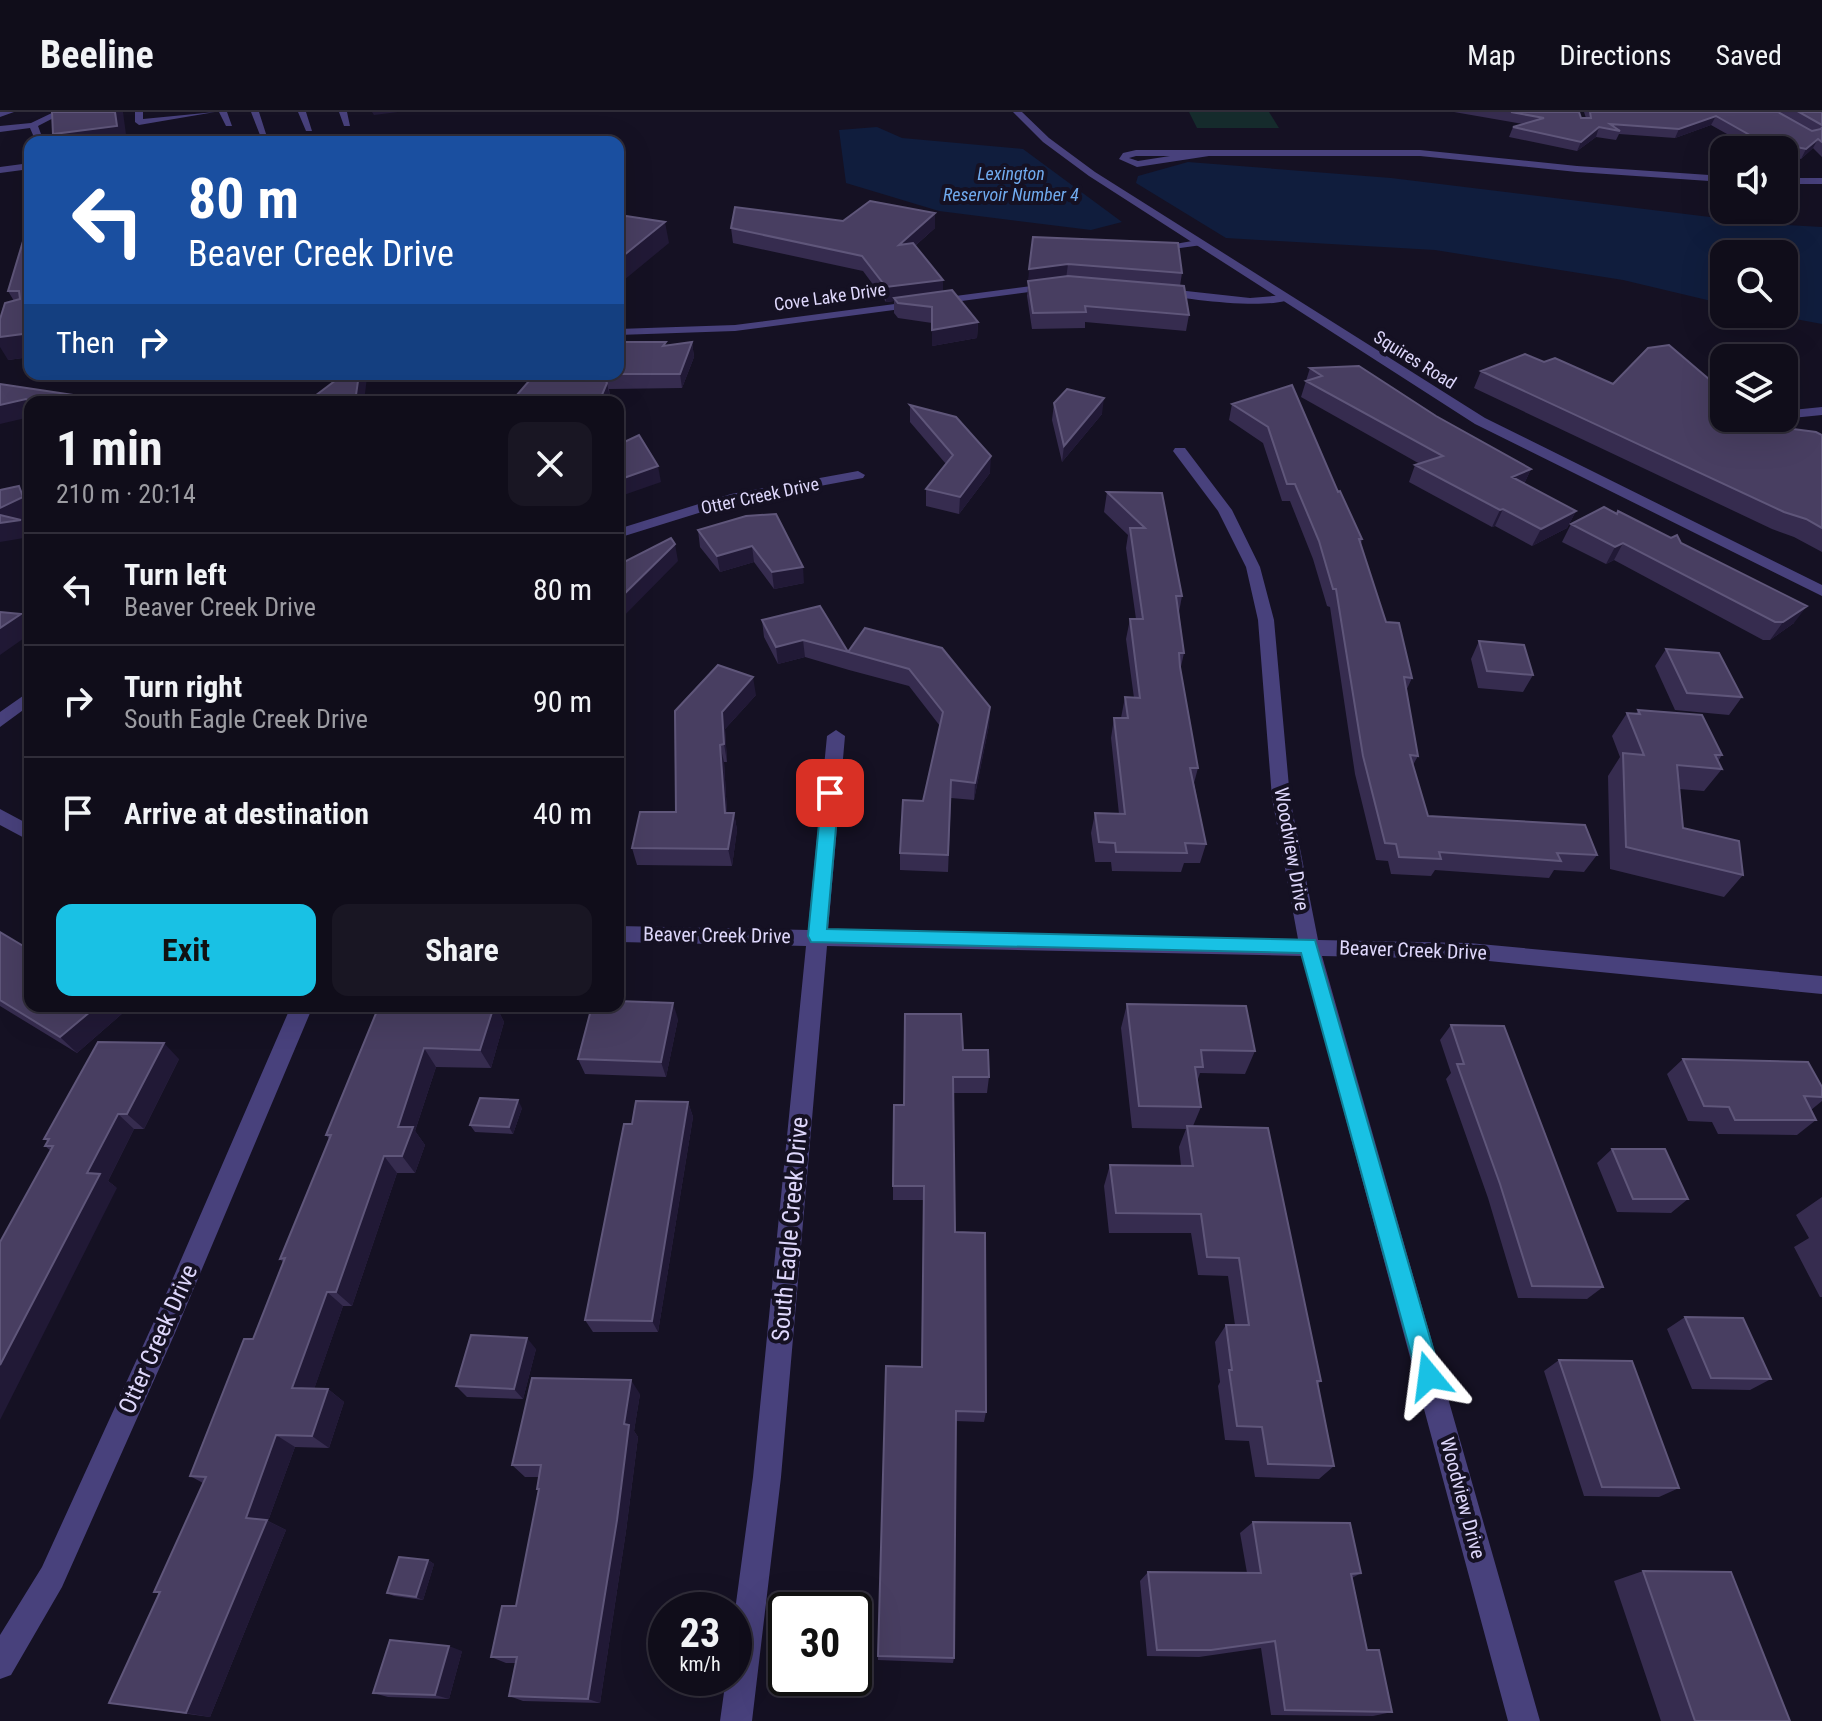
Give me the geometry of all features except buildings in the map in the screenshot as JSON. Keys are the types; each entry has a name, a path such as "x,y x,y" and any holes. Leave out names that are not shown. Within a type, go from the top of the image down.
{"street":[{"path":"0,114 10,112"},
{"path":"0,129 33,125 61,112"},
{"path":"139,112 139,122 211,112"},
{"path":"223,112 229,124"},
{"path":"255,112 264,135"},
{"path":"302,112 309,129"},
{"path":"343,112 347,124"},
{"name":"Squires Road","path":"1017,112 1071,159 1480,421 1822,591"},
{"path":"33,125 38,136"},
{"path":"1202,154 1137,164 1124,159 1126,155 1136,153 1459,155 1577,169 1710,178"},
{"path":"0,170 24,167"},
{"path":"1798,181 1822,181"},
{"path":"1142,249 1198,243"},
{"name":"Cove Lake Drive","path":"624,332 747,326 1066,285"},
{"path":"1142,289 1235,300 1286,298"},
{"path":"1798,413 1822,411"},
{"name":"Woodview Drive","path":"1180,451 1225,510 1253,567 1266,620 1281,798 1309,945 1524,1721"},
{"name":"Otter Creek Drive","path":"624,532 731,498 858,475"},
{"path":"0,721 24,701"},
{"name":"South Eagle Creek Drive","path":"736,1721 767,1477 836,736"},
{"path":"0,816 24,830"},
{"name":"Beaver Creek Drive","path":"624,934 1309,945 1469,951 1822,985"},
{"name":"Otter Creek Drive","path":"0,1664 52,1577 166,1324 299,1012"}],"green space":[{"path":"1189,112 1269,112 1279,128 1197,128"}],"water":[{"name":"Lexington Reservoir Number 4","path":"877,127 902,138 1023,149 1122,222 1091,230 939,211 846,183 839,130"},
{"name":"Lexington Reservoir Number 4","path":"1188,162 1391,178 1710,217 1710,224 1822,227 1822,324 1798,319 1798,240 1710,240 1710,301 1623,280 1435,250 1226,238 1136,183 1138,176"}],"route":[{"path":"830,793 818,936 1309,945 1429,1376"}]}
